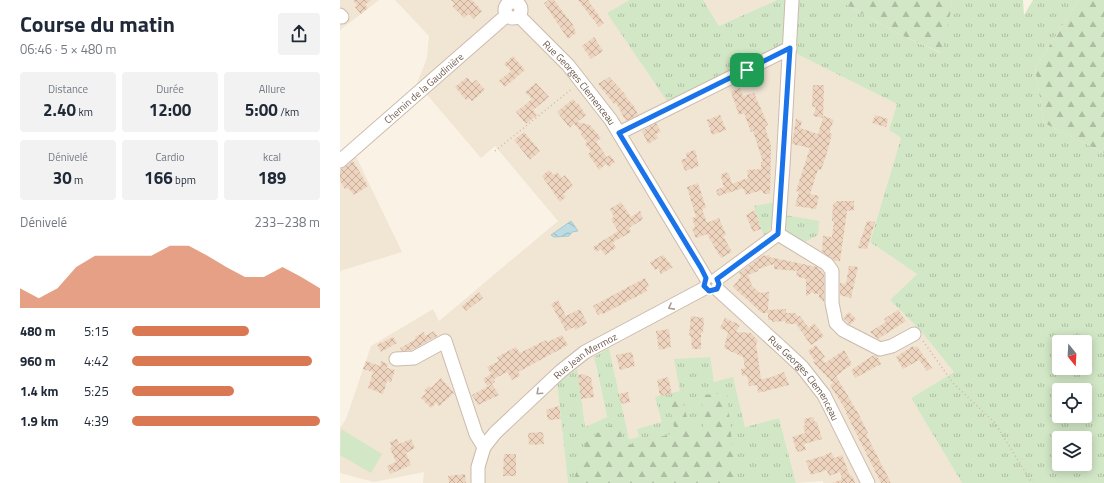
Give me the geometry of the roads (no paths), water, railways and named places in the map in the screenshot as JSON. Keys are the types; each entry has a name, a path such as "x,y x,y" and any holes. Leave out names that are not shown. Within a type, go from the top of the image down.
{"street":[{"path":"792,0 778,234 828,264 832,271 832,302 836,324 843,330 880,349 892,346 914,334"},
{"name":"Rue Georges Clemenceau","path":"513,7 568,65 611,120 711,284 802,367 824,395 868,483"},
{"name":"Chemin de la Gaudinière","path":"340,161 513,7"},
{"path":"619,133 790,48"},
{"name":"Rue Jean Mermoz","path":"478,483 478,467 484,447 495,433 555,376 585,352 711,284 778,234"},
{"path":"396,359 414,358 445,341 476,434 484,447"}],"water":[{"path":"571,221 578,231 572,232 569,236 554,237 551,235"}]}
